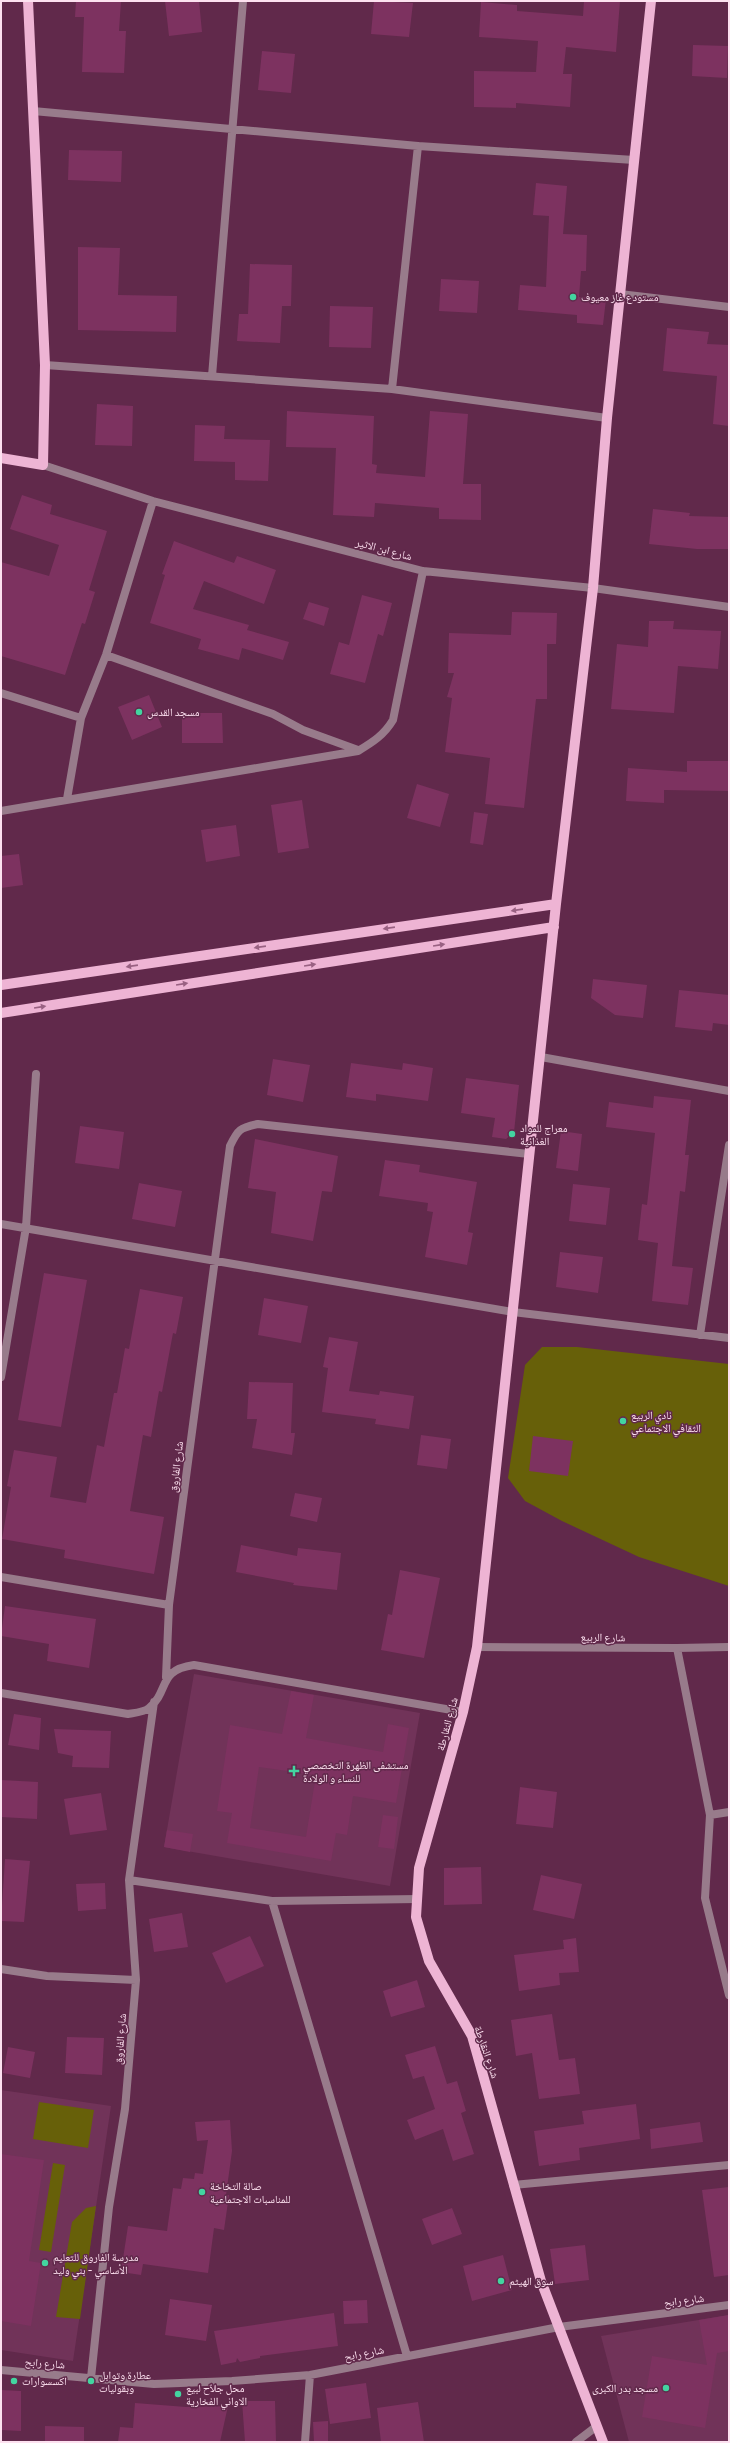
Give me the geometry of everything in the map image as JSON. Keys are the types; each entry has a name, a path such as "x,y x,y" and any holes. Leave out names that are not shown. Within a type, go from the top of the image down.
{"main road":[{"path":"1,458 43,465 45,365 28,1"},
{"name":"شارع النقارطة","path":"602,2442 541,2281 513,2186 493,2106 472,2036 429,1961 416,1917 419,1868 463,1712 477,1646 529,1154 541,1057 556,904 593,588 607,418 651,1"},
{"path":"1,985 556,904"},
{"path":"1,1013 554,927"}],"street":[{"path":"212,376 234,130 243,1"},
{"path":"34,111 418,146 634,160"},
{"path":"392,389 418,146"},
{"path":"620,294 729,307"},
{"path":"45,365 392,389 607,418"},
{"name":"شارع ابن الاثير","path":"43,465 153,501 423,571 593,588 729,607"},
{"path":"67,799 81,718 106,655 153,501"},
{"path":"1,811 358,750 385,733 393,720 423,571"},
{"path":"106,655 273,714 303,730 358,750"},
{"path":"1,693 81,718"},
{"path":"541,1057 729,1091"},
{"path":"1,1377 26,1227 36,1074"},
{"name":"شارع الفاروق","path":"92,2378 109,2207 125,2109 136,1980 129,1880 154,1702 166,1677 169,1605 230,1146 236,1132 242,1127 258,1124 529,1154"},
{"path":"700,1335 729,1145"},
{"path":"1,1224 26,1227 513,1312 729,1338"},
{"path":"1,1577 169,1605"},
{"name":"شارع الربيع","path":"477,1646 677,1648 729,1647"},
{"path":"677,1648 710,1815 705,1898 729,1995"},
{"path":"166,1677 182,1666 194,1665 463,1712"},
{"path":"1,1693 128,1714 149,1709 154,1702"},
{"path":"710,1815 729,1812"},
{"path":"129,1880 272,1901 418,1899"},
{"path":"272,1901 407,2356"},
{"path":"1,1969 47,1976 136,1980"},
{"path":"513,2186 729,2165"},
{"name":"شارع رابح","path":"1,2370 154,2384 184,2384 310,2375 559,2327 729,2305"},
{"path":"305,2442 310,2375"},
{"path":"576,2442 597,2426"}],"shaded area":[{"name":"نادي الربيع الثقافي الاجتماعي","path":"542,1347 577,1347 729,1364 729,1586 639,1557 562,1521 525,1501 508,1478 525,1365"},
{"name":"مستشفى الظهرة التخصصي للنساء و الولادة","path":"194,1674 420,1713 390,1886 164,1847"},
{"name":"مدرسة الفاروق للتعليم الأساسي - بني وليد","path":"1,2090 111,2106 73,2361 1,2350"},
{"path":"39,2102 94,2110 88,2148 33,2139"},
{"path":"53,2163 65,2165 51,2252 39,2250"},
{"path":"96,2206 80,2319 56,2317 72,2222 86,2208"},
{"path":"729,2315 729,2442 629,2442 601,2336"}],"building":[{"path":"76,1 121,1 119,31 126,31 124,73 82,72 84,17 75,17"},
{"path":"165,1 199,1 202,32 169,36"},
{"path":"374,1 413,3 409,37 371,34"},
{"path":"584,1 620,1 616,52 566,47 563,74 572,74 570,107 516,103 516,108 474,107 474,71 536,72 538,41 479,37 481,2 517,5 517,11 583,16"},
{"path":"693,45 728,46 727,78 692,76"},
{"path":"262,51 295,54 291,93 258,90"},
{"path":"69,150 122,151 121,182 68,180"},
{"path":"536,183 567,186 563,234 587,235 586,271 581,271 579,297 606,299 603,325 577,323 577,315 518,310 520,285 546,287 549,216 533,215"},
{"path":"78,247 120,248 118,295 177,296 176,332 78,330"},
{"path":"250,264 292,265 291,306 282,306 280,343 237,341 239,314 248,314"},
{"path":"441,279 479,281 477,313 439,311"},
{"path":"330,306 373,307 371,348 329,347"},
{"path":"667,328 709,332 707,344 729,345 729,426 713,424 717,376 663,371"},
{"path":"97,404 133,406 132,446 95,445"},
{"path":"287,411 374,416 372,464 377,465 376,473 425,477 430,411 468,414 463,484 481,484 481,520 439,519 439,508 375,503 374,517 333,515 336,448 286,447"},
{"path":"195,425 225,426 224,439 270,440 268,481 235,480 235,462 194,461"},
{"path":"22,495 52,505 50,514 107,531 89,590 95,592 85,624 82,623 65,675 1,656 1,562 49,576 59,545 10,529"},
{"path":"653,509 690,513 689,516 729,517 729,549 697,549 649,544"},
{"path":"174,541 234,563 237,556 276,570 264,604 204,581 193,609 249,625 247,630 289,642 283,660 242,648 239,660 198,649 201,639 150,623 165,575 162,574"},
{"path":"362,595 392,603 383,636 378,634 365,683 330,674 339,642 349,645"},
{"path":"309,602 329,608 324,626 303,619"},
{"path":"512,612 557,613 556,644 547,644 547,699 536,699 524,808 485,804 490,758 445,752 452,698 447,697 454,673 448,673 449,633 511,635"},
{"path":"649,621 674,621 673,629 721,631 718,669 678,666 674,713 611,709 617,644 648,647"},
{"path":"149,695 162,727 132,740 118,707"},
{"path":"182,713 222,713 223,743 182,743"},
{"path":"687,761 729,761 729,791 664,790 664,803 626,801 628,768 687,772"},
{"path":"417,784 449,794 440,827 407,818"},
{"path":"302,800 309,848 278,853 271,805"},
{"path":"474,812 488,814 483,845 470,843"},
{"path":"236,825 240,856 206,862 201,830"},
{"path":"19,854 23,885 1,888 1,856"},
{"path":"593,979 647,985 643,1018 615,1015 591,998"},
{"path":"679,990 729,995 729,1025 713,1023 712,1031 675,1027"},
{"path":"273,1059 310,1065 303,1102 267,1095"},
{"path":"351,1063 402,1070 403,1063 433,1068 428,1101 376,1094 376,1101 346,1097"},
{"path":"466,1078 519,1085 514,1132 506,1139 492,1137 495,1118 461,1113"},
{"path":"654,1096 691,1100 685,1155 689,1155 685,1192 680,1191 672,1266 693,1268 688,1305 652,1301 658,1243 638,1240 642,1204 647,1205 655,1133 606,1127 609,1102 653,1108"},
{"path":"80,1126 124,1132 119,1169 75,1163"},
{"path":"561,1131 582,1134 578,1171 556,1168"},
{"path":"255,1139 338,1156 332,1192 322,1191 313,1241 271,1233 276,1192 248,1188"},
{"path":"385,1160 420,1165 419,1172 477,1182 468,1232 473,1233 467,1265 425,1257 433,1212 427,1211 428,1203 379,1196"},
{"path":"139,1183 182,1191 175,1227 132,1219"},
{"path":"573,1184 610,1188 606,1225 569,1221"},
{"path":"560,1252 603,1257 598,1293 556,1287"},
{"path":"44,1273 87,1280 61,1427 18,1420"},
{"path":"140,1289 183,1297 176,1334 173,1333 162,1392 159,1391 151,1437 143,1435 130,1511 164,1517 154,1574 64,1558 65,1550 2,1539 11,1487 7,1486 14,1450 57,1457 50,1497 86,1503 97,1445 104,1447 114,1393 117,1393 125,1348 129,1349"},
{"path":"264,1298 308,1306 301,1343 258,1335"},
{"path":"329,1337 358,1342 349,1391 379,1395 380,1391 414,1396 409,1429 375,1424 376,1419 322,1412 328,1368 323,1367"},
{"path":"249,1382 293,1383 291,1433 295,1433 292,1455 252,1448 257,1419 247,1419"},
{"path":"421,1435 451,1439 447,1469 417,1465"},
{"path":"533,1436 573,1441 568,1476 529,1471"},
{"path":"295,1493 322,1498 317,1522 290,1516"},
{"path":"241,1545 297,1556 298,1548 341,1553 337,1590 293,1585 294,1583 236,1572"},
{"path":"400,1570 440,1578 424,1658 381,1650 388,1614 392,1615"},
{"path":"5,1606 96,1619 89,1668 47,1661 49,1644 1,1636"},
{"path":"291,1691 314,1695 306,1738 383,1752 388,1724 409,1728 396,1803 353,1796 347,1835 336,1833 331,1861 227,1843 232,1813 217,1811 230,1725 282,1734","holes":["259,1767 316,1775 306,1837 250,1828"]},
{"path":"14,1714 41,1718 39,1750 8,1745"},
{"path":"54,1729 111,1731 109,1768 72,1767 73,1756 58,1753"},
{"path":"1,1780 38,1782 37,1819 1,1817"},
{"path":"520,1787 557,1792 553,1828 516,1824"},
{"path":"101,1793 107,1830 70,1835 64,1799"},
{"path":"383,1815 398,1817 394,1849 378,1847"},
{"path":"167,1830 193,1834 190,1852 164,1847"},
{"path":"5,1859 30,1861 24,1922 1,1921"},
{"path":"481,1867 482,1904 444,1905 444,1868"},
{"path":"541,1875 582,1884 574,1919 533,1910"},
{"path":"105,1883 106,1909 78,1911 76,1884"},
{"path":"182,1913 188,1947 154,1952 149,1919"},
{"path":"250,1936 264,1966 226,1983 212,1953"},
{"path":"576,1938 579,1972 559,1973 560,1985 519,1991 514,1955 564,1949 563,1940"},
{"path":"417,1980 425,2007 391,2017 383,1991"},
{"path":"552,2014 559,2060 575,2058 580,2094 539,2099 532,2053 516,2056 511,2020"},
{"path":"67,2037 104,2038 102,2075 65,2073"},
{"path":"435,2046 447,2084 457,2081 466,2111 461,2113 474,2154 453,2161 443,2129 415,2140 407,2120 435,2109 424,2076 413,2079 405,2055"},
{"path":"8,2047 35,2052 30,2078 3,2073"},
{"path":"636,2104 640,2139 579,2148 580,2160 539,2166 534,2131 584,2124 582,2111"},
{"path":"230,2120 232,2151 226,2195 229,2195 224,2230 214,2228 208,2273 143,2264 141,2275 121,2272 128,2226 167,2231 173,2188 181,2189 183,2178 194,2179 195,2173 203,2174 208,2140 197,2141 195,2122"},
{"path":"700,2122 703,2142 651,2149 650,2129"},
{"path":"1,2154 44,2160 29,2261 41,2263 31,2326 1,2321"},
{"path":"729,2187 729,2275 714,2277 702,2190"},
{"path":"452,2208 462,2234 432,2245 422,2219"},
{"path":"585,2245 589,2280 555,2284 550,2249"},
{"path":"503,2255 512,2290 472,2301 463,2266"},
{"path":"170,2299 212,2305 206,2341 165,2335"},
{"path":"367,2300 368,2323 344,2324 343,2301"},
{"path":"334,2313 338,2346 260,2356 260,2358 240,2362 237,2358 236,2362 221,2365 214,2331"},
{"path":"729,2315 729,2351 717,2353 705,2428 642,2417 652,2356 707,2365 699,2320"},
{"path":"366,2383 371,2418 330,2424 325,2389"},
{"path":"1,2390 21,2391 21,2431 1,2430"},
{"path":"242,2401 275,2401 276,2442 245,2442"},
{"path":"418,2402 424,2442 381,2442 377,2408"},
{"path":"135,2403 186,2407 228,2406 220,2442 118,2442 120,2427 133,2428"},
{"path":"328,2421 328,2442 314,2442 313,2422"},
{"path":"45,2426 84,2427 84,2442 45,2442"}],"place":[{"name":"مستودع غاز معيوف","path":"573,297"},
{"name":"مسجد القدس","path":"139,712"},
{"name":"معراج للمواد الغذائية","path":"512,1134"},
{"name":"نادي الربيع الثقافي الاجتماعي","path":"623,1421"},
{"name":"مستشفى الظهرة التخصصي للنساء و الولادة","path":"294,1771"},
{"name":"صالة التخاخة للمناسبات الاجتماعية","path":"202,2192"},
{"name":"مدرسة الفاروق للتعليم الأساسي - بني وليد","path":"45,2263"},
{"name":"سوق الهيثم","path":"501,2281"},
{"name":"اكسسوارات","path":"14,2381"},
{"name":"عطارة وتوابل وبقوليات","path":"91,2381"},
{"name":"مسجد بدر الكبرى","path":"666,2388"},
{"name":"محل جلاّح لبيع الاواني الفخارية","path":"178,2394"}]}
